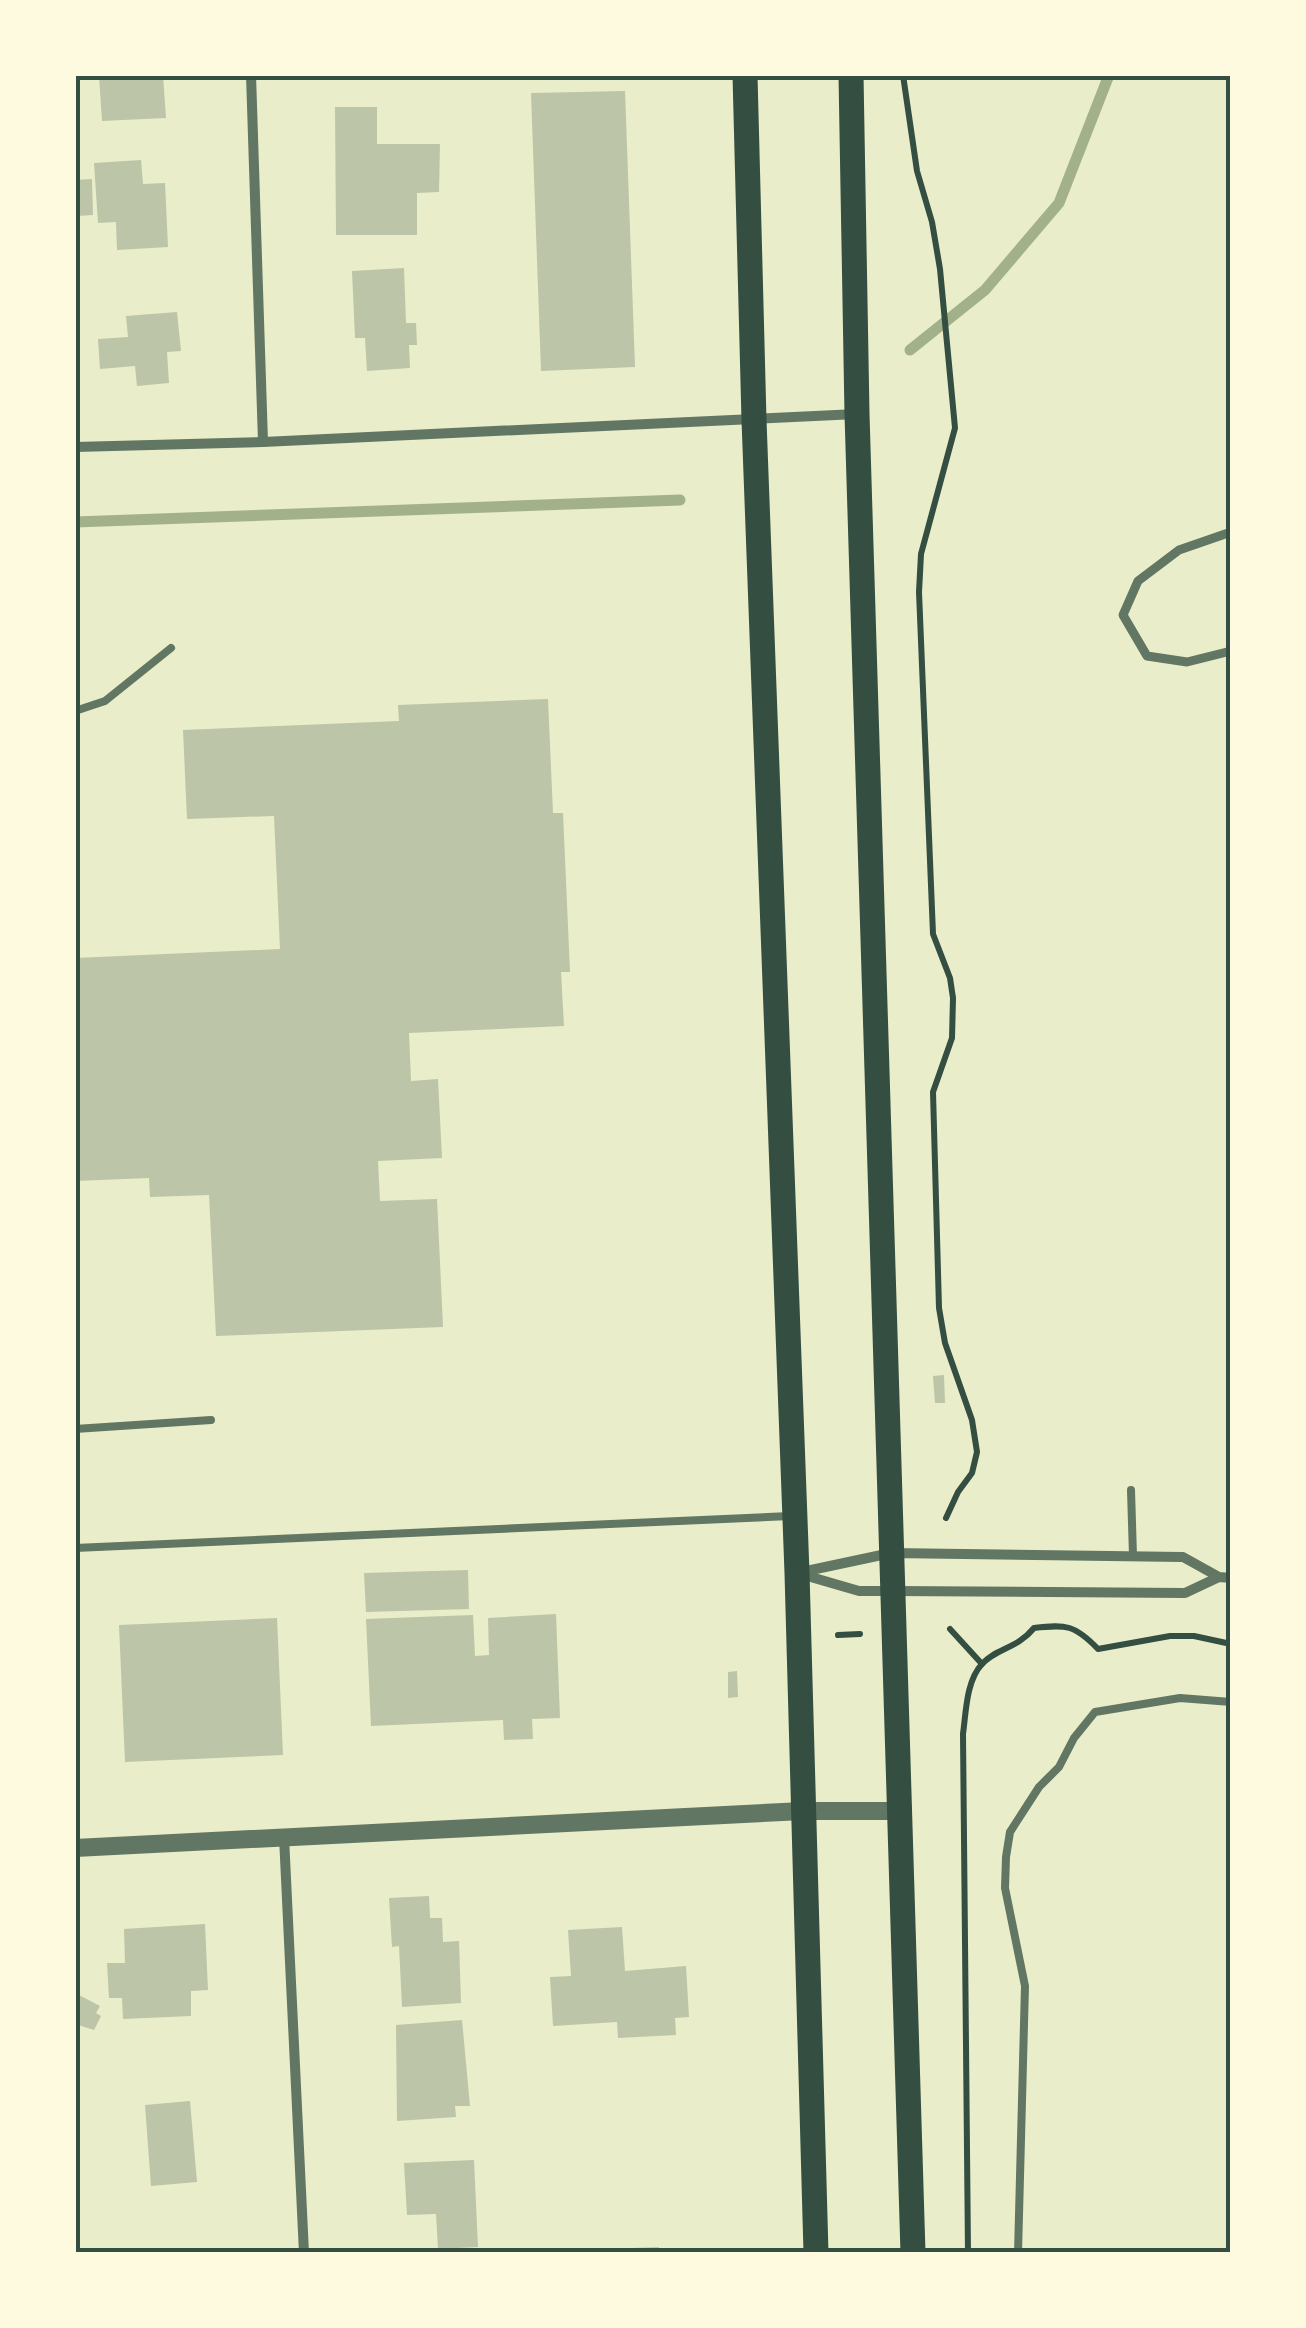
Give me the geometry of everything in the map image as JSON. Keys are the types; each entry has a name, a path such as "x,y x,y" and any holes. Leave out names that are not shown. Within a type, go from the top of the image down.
{"main road":[{"path":"745,75 797,1573 816,2253"},
{"path":"851,75 857,414 913,2253"}],"street":[{"path":"251,75 263,442"},
{"path":"75,447 857,414"},
{"path":"1231,532 1178,550 1138,580 1123,615 1147,656 1188,662 1231,651"},
{"path":"797,1573 891,1553 1183,1557 1225,1578"},
{"path":"797,1573 859,1591 892,1592 1185,1593 1225,1578"},
{"path":"75,1848 802,1812 900,1811"},
{"path":"284,1838 304,2253"}],"lane":[{"path":"75,710 106,701 171,648"},
{"path":"75,1429 211,1420"},
{"path":"1132,1490 1133,1556"},
{"path":"75,1548 794,1515"},
{"path":"1018,2253 1025,1986 1006,1888 1010,1832 1095,1712 1180,1698 1231,1702"}],"path":[{"path":"903,75 917,171 940,268 955,428 921,554 919,592 933,934 950,978 953,998 952,1038 933,1092 939,1308 944,1343 972,1420 977,1452 972,1473 946,1518"},
{"path":"950,1629 982,1664"},
{"path":"838,1635 860,1634"}],"building":[{"path":"99,75 163,75 166,118 102,121"},
{"path":"625,91 635,367 541,371 531,93"},
{"path":"335,107 377,107 377,144 440,144 439,192 417,193 417,235 336,235"},
{"path":"141,160 143,184 165,183 168,247 117,250 116,222 98,223 94,163"},
{"path":"92,179 93,215 77,216 76,180"},
{"path":"404,268 406,323 416,323 417,345 409,345 410,368 367,371 365,338 355,338 352,271"},
{"path":"177,312 181,351 167,352 169,383 137,386 135,366 100,369 98,339 128,337 126,316"},
{"path":"548,699 553,813 563,813 570,972 561,972 564,1026 409,1033 411,1081 438,1079 442,1158 378,1161 380,1201 437,1199 443,1327 216,1336 209,1195 150,1197 149,1178 75,1181 75,958 280,949 274,816 187,819 183,730 399,721 398,705"},
{"path":"944,1375 945,1403 935,1403 933,1376"},
{"path":"468,1570 469,1609 366,1612 364,1573"},
{"path":"556,1614 560,1718 532,1719 533,1739 504,1740 503,1720 371,1726 366,1619 473,1615 475,1656 489,1655 488,1618"},
{"path":"277,1618 283,1755 125,1762 119,1625"},
{"path":"737,1671 738,1697 728,1698 728,1672"},
{"path":"429,1896 430,1918 442,1918 443,1942 459,1941 461,2003 402,2007 399,1946 392,1947 389,1898"},
{"path":"205,1924 208,1990 191,1991 191,2016 123,2019 122,1998 109,1998 107,1963 125,1963 124,1929"},
{"path":"622,1927 625,1971 686,1966 689,2017 675,2018 676,2035 618,2038 617,2022 553,2026 550,1977 571,1976 568,1930"},
{"path":"75,1993 100,2006 96,2013 101,2016 94,2030 75,2024"},
{"path":"462,2020 470,2106 455,2106 456,2117 397,2121 396,2025"},
{"path":"190,2101 197,2182 151,2186 145,2105"},
{"path":"474,2160 478,2247 438,2249 436,2214 407,2215 404,2163"},
{"path":"659,2247 659,2253 576,2253 576,2250"}],"waterway":[{"path":"910,350 985,290 1059,203 1109,75"},
{"path":"75,522 680,500"}]}
